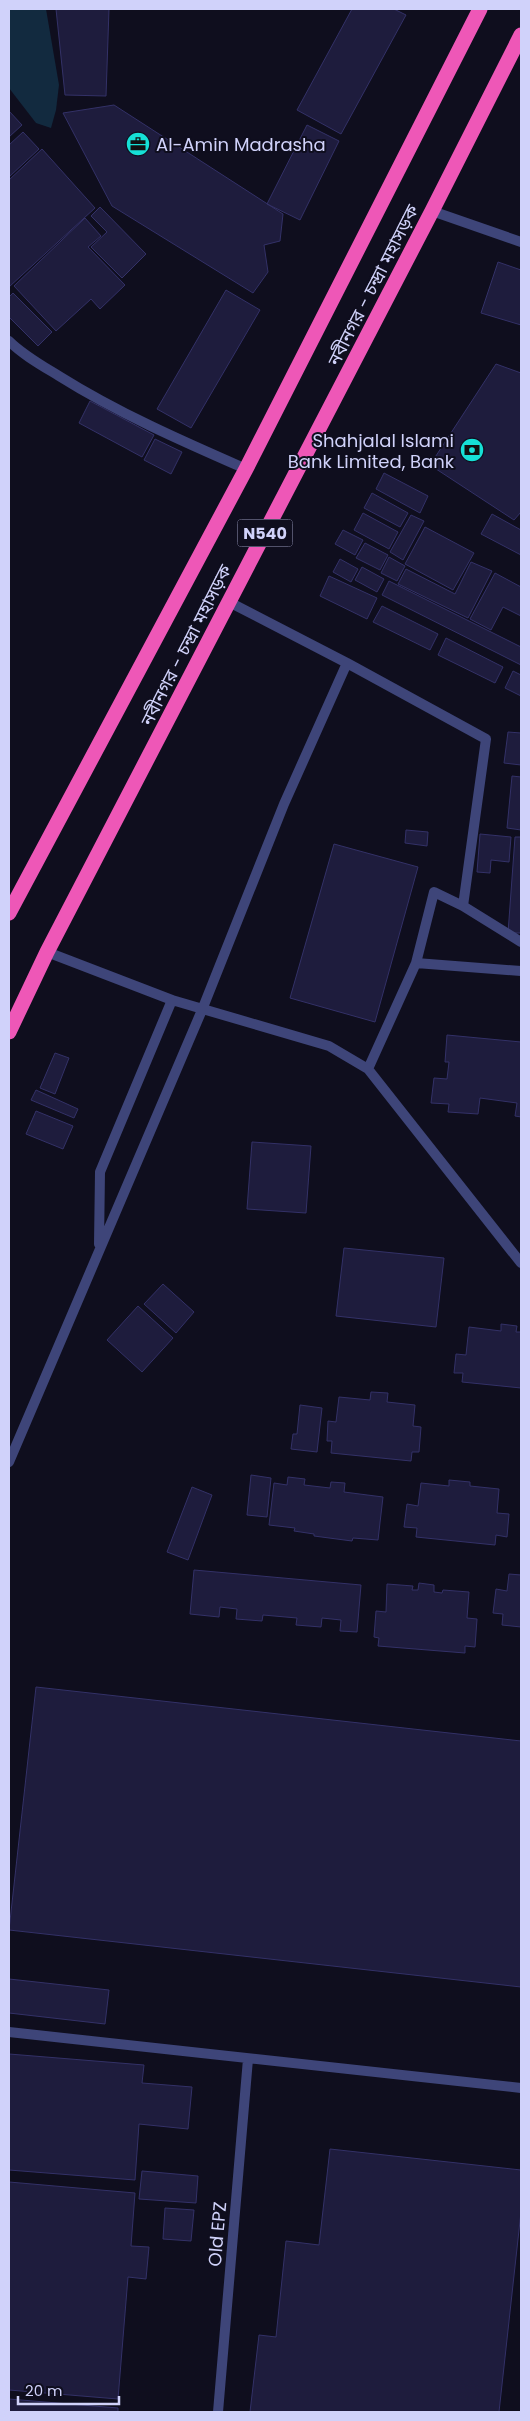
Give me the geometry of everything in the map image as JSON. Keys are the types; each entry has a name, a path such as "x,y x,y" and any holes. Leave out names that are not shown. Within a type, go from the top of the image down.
{"highway":[{"name":"নবীনগর - চন্দ্রা মহাসড়ক","path":"9,913 246,469 480,9"},
{"name":"নবীনগর - চন্দ্রা মহাসড়ক","path":"9,1032 47,952 432,211 521,35"}],"street":[{"path":"432,211 521,242"},
{"path":"9,341 19,351 88,395 166,435 246,469"},
{"path":"229,602 347,663 486,739 463,906"},
{"path":"9,1462 202,1010 284,804 347,663"},
{"path":"368,1069 416,963 434,892 463,906 521,942"},
{"path":"47,952 172,1000 329,1046 368,1069 521,1263"},
{"path":"416,963 521,971"},
{"path":"99,1250 100,1172 172,1000"},
{"path":"9,2032 521,2088"},
{"name":"Old EPZ","path":"218,2412 248,2059"}],"water":[{"path":"9,9 46,9 59,85 56,110 51,128 36,123 9,88"}],"building":[{"path":"56,9 109,9 106,96 65,95"},
{"path":"352,9 394,9 406,15 341,134 297,110"},
{"path":"114,105 283,214 280,241 264,245 268,272 253,293 112,206 63,113"},
{"path":"9,111 22,125 9,137"},
{"path":"307,125 339,141 300,220 267,204"},
{"path":"23,132 39,149 9,177 9,145"},
{"path":"42,149 95,208 9,287 9,180"},
{"path":"100,207 146,254 122,278 91,247 107,232 91,216"},
{"path":"85,218 101,236 88,247 125,285 100,309 91,299 56,331 14,286"},
{"path":"498,262 521,270 521,325 481,313"},
{"path":"226,290 260,310 191,428 157,409"},
{"path":"13,293 52,332 38,346 9,317 9,297"},
{"path":"496,364 521,373 521,512 514,520 430,465"},
{"path":"90,401 154,435 142,457 79,423"},
{"path":"155,439 182,452 171,474 144,460"},
{"path":"384,473 428,496 420,513 376,489"},
{"path":"372,493 408,513 400,527 364,508"},
{"path":"363,513 398,532 389,549 354,530"},
{"path":"492,514 521,530 521,555 481,534"},
{"path":"411,515 424,521 403,560 390,552"},
{"path":"425,527 474,553 453,590 405,564"},
{"path":"343,530 363,540 355,555 335,544"},
{"path":"365,543 388,555 380,570 356,558"},
{"path":"389,557 405,566 397,581 381,573"},
{"path":"340,559 358,569 351,582 333,572"},
{"path":"471,562 492,571 468,618 398,584 406,569 455,594"},
{"path":"362,567 384,579 377,592 355,580"},
{"path":"495,573 521,587 521,616 503,607 491,630 470,619"},
{"path":"329,576 377,598 367,619 320,596"},
{"path":"389,581 521,647 521,665 382,595"},
{"path":"382,606 438,634 430,650 373,622"},
{"path":"446,638 503,667 495,683 438,655"},
{"path":"513,671 521,675 521,696 505,688"},
{"path":"508,732 521,733 521,765 504,763"},
{"path":"512,776 521,777 521,830 507,828"},
{"path":"406,830 428,832 427,846 405,843"},
{"path":"480,834 511,837 509,862 491,860 490,873 477,872"},
{"path":"515,837 521,837 521,933 508,933"},
{"path":"334,844 418,867 375,1022 290,998"},
{"path":"447,1035 521,1042 521,1117 515,1116 517,1103 480,1098 478,1114 448,1112 449,1104 431,1103 434,1078 447,1079 449,1062 445,1062"},
{"path":"55,1053 69,1058 55,1094 40,1088"},
{"path":"36,1090 78,1109 74,1118 31,1100"},
{"path":"36,1111 73,1126 63,1149 26,1134"},
{"path":"252,1142 311,1146 306,1213 247,1209"},
{"path":"344,1248 444,1258 436,1327 336,1316"},
{"path":"163,1284 194,1312 176,1333 144,1304"},
{"path":"138,1306 173,1338 142,1372 107,1340"},
{"path":"501,1324 517,1326 516,1332 521,1332 521,1388 462,1382 463,1373 454,1373 456,1354 466,1355 469,1327 501,1331"},
{"path":"371,1392 388,1393 387,1402 415,1405 413,1426 421,1427 419,1452 412,1452 411,1461 331,1453 332,1441 327,1441 328,1421 336,1422 339,1397 370,1400"},
{"path":"300,1405 322,1408 317,1452 291,1449 293,1434 297,1434"},
{"path":"251,1475 271,1478 267,1517 247,1515"},
{"path":"288,1477 305,1479 304,1485 330,1488 331,1482 345,1483 344,1492 383,1497 378,1540 353,1538 352,1541 314,1536 314,1534 294,1531 295,1528 269,1525 274,1483 287,1485"},
{"path":"449,1480 470,1482 470,1486 499,1489 497,1513 509,1514 507,1537 496,1535 495,1545 416,1537 417,1528 404,1527 407,1504 418,1506 421,1483 449,1486"},
{"path":"192,1487 212,1495 188,1560 167,1552"},
{"path":"194,1570 361,1585 357,1632 340,1631 341,1620 322,1618 321,1627 296,1625 297,1618 263,1615 262,1621 236,1619 237,1609 220,1607 219,1617 190,1614"},
{"path":"509,1574 521,1575 521,1627 502,1625 503,1614 493,1613 496,1589 507,1591"},
{"path":"419,1583 434,1585 434,1592 442,1593 443,1590 469,1592 467,1618 477,1619 475,1647 465,1646 465,1653 378,1646 379,1638 374,1637 376,1611 386,1612 387,1584 413,1586 412,1590 418,1590"},
{"path":"36,1687 521,1741 521,1987 9,1930"},
{"path":"9,1979 109,1990 105,2024 9,2013"},
{"path":"9,2054 144,2065 142,2083 192,2087 188,2129 139,2124 135,2180 9,2170"},
{"path":"330,2149 521,2170 521,2212 499,2412 250,2412 259,2335 276,2337 286,2241 319,2245"},
{"path":"142,2171 198,2176 196,2203 139,2199"},
{"path":"9,2182 135,2193 131,2246 149,2247 146,2279 128,2277 118,2399 9,2390"},
{"path":"165,2208 194,2210 191,2241 163,2239"},
{"path":"9,2399 118,2408 118,2412 9,2412"}],"place":[{"name":"Al-Amin Madrasha","path":"138,144"},
{"name":"Shahjalal Islami Bank Limited, Bank","path":"472,450"}]}
